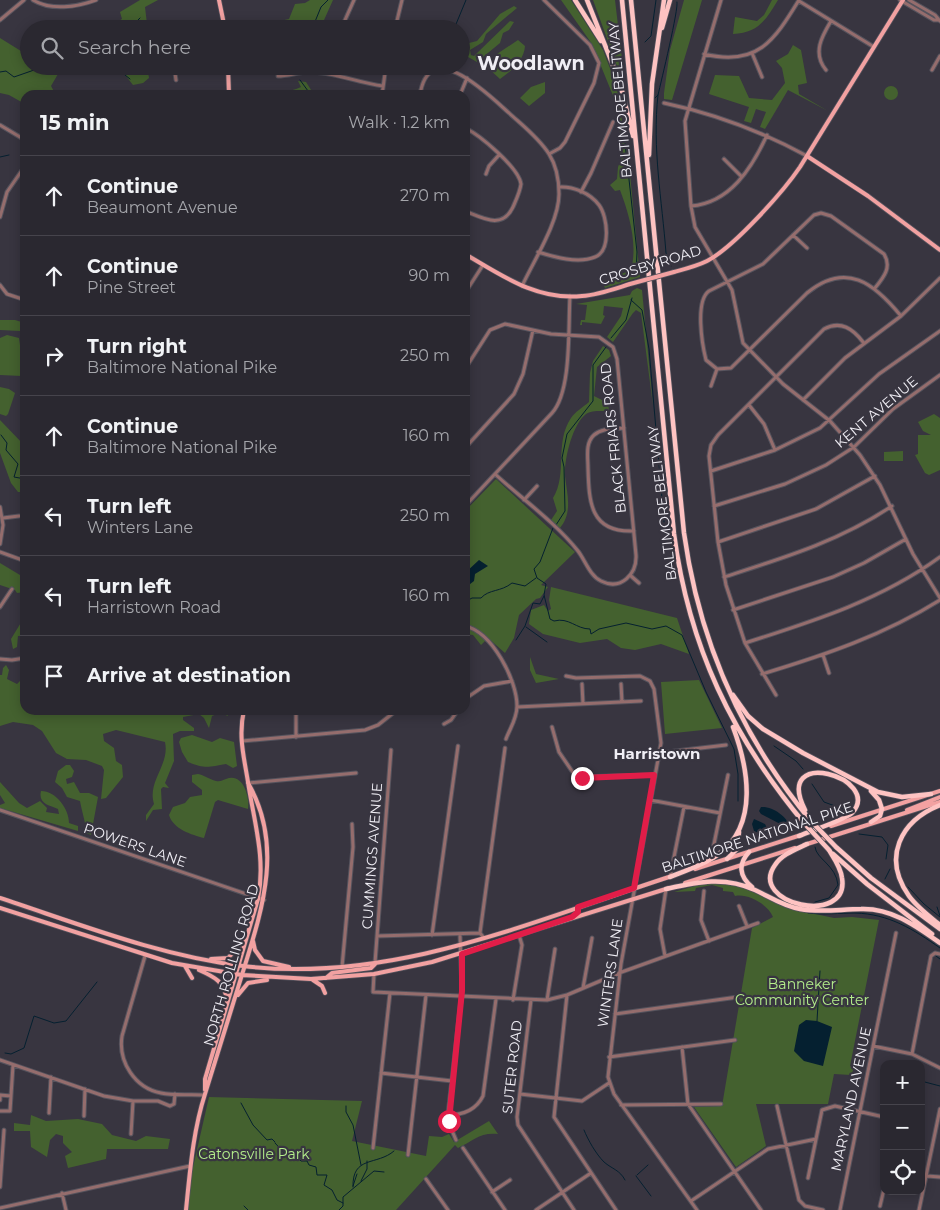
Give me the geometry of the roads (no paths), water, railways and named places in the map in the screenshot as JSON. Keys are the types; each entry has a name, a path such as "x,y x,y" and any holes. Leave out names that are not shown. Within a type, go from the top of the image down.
{"highway":[{"path":"575,0 598,35 613,64"},
{"path":"587,0 613,64 624,98 638,160"},
{"name":"BALTIMORE BELTWAY","path":"622,0 676,549 696,635 726,709 757,763 804,823 829,850 867,884 940,941"},
{"name":"BALTIMORE BELTWAY","path":"631,0 686,548 698,606 723,679 764,758 810,819 836,847 886,890 940,929"},
{"path":"648,180 650,106 664,0"},
{"path":"657,49 670,0"},
{"path":"723,679 744,711 756,723 803,753 866,787 897,797 931,794"},
{"path":"726,709 742,753 745,768 746,798 737,848 727,859"},
{"path":"798,836 851,814 856,804 854,790 846,782 831,774 815,773 806,777 801,784 799,792 810,819"},
{"path":"866,787 879,800 882,809 880,816 871,822"},
{"path":"940,803 920,815 909,825 900,839 896,862 900,880 909,896 940,925"},
{"path":"670,877 718,855 729,845 740,828"},
{"path":"807,844 780,859 771,873 771,882 776,892 785,899 799,904 826,904 838,895 842,886 842,877 829,850"},
{"path":"749,852 741,865 743,877 757,891"},
{"path":"666,889 719,880 737,883 777,902 799,909 818,911 867,909 888,912 911,923 940,941"}],"main road":[{"path":"219,0 223,20"},
{"name":"CROSBY ROAD","path":"470,257 522,286 552,294 570,296 600,293 674,272 713,257 733,240 784,189 807,156 902,0"},
{"path":"228,75 229,90"},
{"path":"807,156 868,196 940,250"},
{"name":"NORTH ROLLING ROAD","path":"186,1210 190,1166 204,1094 205,1079 258,899 262,860 241,741 244,715"},
{"name":"NORTH ROLLING ROAD","path":"204,1094 232,1009 264,900 268,870 267,846 255,797 248,783"},
{"name":"BALTIMORE NATIONAL PIKE","path":"0,898 137,943 201,960 239,966 312,969 375,964 484,938 634,888 940,791"},
{"path":"897,815 940,797"},
{"name":"BALTIMORE NATIONAL PIKE","path":"0,908 145,956 185,966 282,979 311,979 374,974 411,968 462,954 871,822 940,803"},
{"path":"572,917 578,912 578,907"},
{"path":"201,960 228,958 236,952 247,937"},
{"path":"253,940 255,950 263,961 274,965 312,969"},
{"path":"326,978 332,973 371,968 375,964"},
{"path":"185,966 192,978"},
{"path":"192,967 220,982 225,990 227,1003"},
{"path":"232,1009 241,989 248,983 282,979"},
{"path":"311,979 322,986 325,993"}],"street":[{"path":"0,20 24,0"},
{"path":"33,0 48,6 61,7 96,0"},
{"path":"345,20 354,0"},
{"path":"397,20 402,0"},
{"path":"544,0 590,45 596,55 599,68 566,142 549,154"},
{"path":"721,0 688,108 684,134 691,206 697,232 729,282 736,303 740,337 749,351 776,377 830,421 854,447 875,476 892,506 906,539 940,599 885,631 823,655 762,674"},
{"path":"704,54 730,58 752,54 775,38 799,0 874,47"},
{"path":"902,0 934,20 939,19"},
{"path":"909,0 939,19"},
{"path":"826,70 820,60 819,46 831,21"},
{"path":"752,54 762,77"},
{"path":"932,70 940,56"},
{"path":"175,75 176,80"},
{"path":"278,76 286,75"},
{"path":"338,75 346,76 362,83 383,86"},
{"path":"383,90 385,75"},
{"path":"421,90 424,80 430,75"},
{"path":"460,75 480,86 532,134 549,154 556,171 559,187 556,213 522,286"},
{"path":"462,90 468,78"},
{"path":"664,103 722,118 767,135 807,156"},
{"path":"581,192 613,122"},
{"path":"0,125 20,137"},
{"path":"470,131 514,169 520,180 519,193 509,215 500,221 492,221 470,213"},
{"path":"691,206 716,200 742,177 755,162 767,135"},
{"path":"486,174 489,166 499,155"},
{"path":"724,159 742,177"},
{"path":"0,217 7,192 20,173"},
{"path":"538,252 576,259 591,258 601,252 606,242 601,210 596,202 572,187 559,187"},
{"path":"876,288 887,271 886,257 831,216 824,213 814,215 763,264 706,294 700,304 705,355 708,363 716,369 731,368 818,284 836,279 851,278 876,288 901,316"},
{"path":"793,235 807,248"},
{"path":"470,285 483,265"},
{"path":"803,400 863,342 901,316 940,278"},
{"path":"0,285 12,297 20,299"},
{"path":"470,501 559,404 564,390 570,296"},
{"name":"BLACK FRIARS ROAD","path":"470,361 487,334 496,326 509,324 567,336 600,337 615,350 634,531 636,564 631,576"},
{"path":"776,695 744,643 733,610 718,542 710,450 713,440 828,327 836,325 848,327 863,342"},
{"path":"470,442 514,394 523,374 533,330"},
{"path":"711,471 775,450 798,440 830,421 879,374 940,331"},
{"path":"711,386 716,369"},
{"name":"KENT AVENUE","path":"714,506 799,478 826,465 854,447 892,409 940,375"},
{"path":"748,405 764,424 775,450"},
{"path":"624,428 603,430 594,435 589,443 589,497 593,512 604,524 620,531 634,531"},
{"path":"495,474 572,545 600,580 608,583 618,583 631,576 638,582"},
{"path":"718,542 816,509 875,476"},
{"path":"524,500 537,486"},
{"path":"724,576 826,542 866,523 892,506"},
{"path":"0,507 3,518 0,544"},
{"path":"3,518 19,516"},
{"path":"733,610 833,577 864,563 906,539"},
{"path":"0,552 20,559"},
{"path":"744,643 855,606 922,570 940,557"},
{"path":"0,607 12,589"},
{"path":"470,627 485,639 504,662 512,681 517,707 514,721 506,739"},
{"path":"823,655 829,674"},
{"path":"0,659 20,659"},
{"name":"WINTERS LANE","path":"566,676 572,678 640,676 650,681 654,689 656,714 661,734 659,753 619,973 609,1057 609,1084 621,1105 698,1210"},
{"path":"470,696 484,686 512,681"},
{"path":"582,684 583,704"},
{"path":"621,684 622,702"},
{"path":"517,707 641,701"},
{"path":"296,715 296,737"},
{"path":"241,741 364,730 385,721 392,715"},
{"path":"444,724 451,720 454,715"},
{"path":"552,727 559,752 571,773 576,777 654,775"},
{"path":"659,753 726,745"},
{"path":"432,935 458,746"},
{"path":"484,938 480,933 505,748"},
{"name":"CUMMINGS AVENUE","path":"375,964 391,750"},
{"path":"248,783 356,773"},
{"path":"713,849 728,775"},
{"path":"650,800 720,813"},
{"path":"670,877 684,807"},
{"name":"POWERS LANE","path":"0,810 264,900"},
{"path":"342,967 353,847 352,824"},
{"path":"665,956 660,928 666,889"},
{"path":"704,891 701,920 709,941"},
{"path":"740,906 746,926"},
{"path":"374,974 373,992 513,1000 547,1000 567,995 619,973 758,922"},
{"path":"378,936 480,933"},
{"name":"MARYLAND AVENUE","path":"840,1210 896,933"},
{"path":"456,1140 448,1115 462,996 460,935"},
{"path":"513,1000 522,945 519,936"},
{"path":"583,988 592,938"},
{"path":"547,1000 556,949"},
{"path":"912,1054 929,963 934,953 940,954"},
{"path":"145,956 122,1036 123,1057 129,1070 143,1085 160,1093 204,1094"},
{"path":"373,1148 390,993"},
{"path":"408,1155 426,995"},
{"path":"567,995 553,1113 556,1121 616,1210"},
{"path":"615,1014 738,997"},
{"path":"448,1115 469,1112 483,1096 496,999"},
{"name":"SUTER ROAD","path":"531,1000 518,1125 574,1210"},
{"path":"609,1057 735,1040"},
{"path":"874,1046 912,1054 940,1068"},
{"path":"682,1047 688,1104 761,1210"},
{"path":"0,1060 104,1096 133,1101 158,1101 170,1106 174,1104 175,1094"},
{"path":"0,1111 10,1111 13,1065"},
{"path":"381,1073 452,1081"},
{"path":"49,1113 50,1077"},
{"path":"520,1094 586,1100 609,1084"},
{"path":"84,1116 85,1089"},
{"path":"0,1100 0,1095 11,1096"},
{"path":"131,1134 133,1101"},
{"path":"621,1105 721,1104"},
{"path":"777,1106 799,1200 805,1206 823,1210"},
{"path":"808,1178 820,1114 824,1108 835,1106 880,1115"},
{"path":"919,1210 939,1126 940,1109"},
{"path":"0,1186 4,1130"},
{"path":"691,1201 768,1149 816,1138"},
{"path":"463,1148 505,1210"},
{"path":"1,1208 190,1166"},
{"path":"536,1210 591,1173"},
{"path":"927,1176 940,1177"},
{"path":"426,1179 448,1210"},
{"path":"492,1192 510,1180"},
{"path":"62,1193 66,1210"},
{"path":"880,1206 883,1195"}],"water":[{"path":"479,560 488,566 475,574 474,581 470,584 470,568"},
{"path":"761,807 770,808 779,813 791,827 788,828 761,814 759,811"},
{"path":"754,819 765,824 769,832 761,834 754,831 752,824"},
{"path":"806,1020 817,1021 832,1027 823,1066 804,1061 794,1051 799,1025"}],"waterway":[{"path":"316,20 321,7 328,0"},
{"path":"458,20 466,0"},
{"path":"645,42 651,36 656,0"},
{"path":"655,98 658,95 666,61 677,2"},
{"path":"0,72 6,71 14,77 20,75"},
{"path":"125,75 130,79"},
{"path":"300,80 307,90"},
{"path":"658,95 656,115 658,174 666,253 671,266"},
{"path":"626,137 625,143 637,252 636,276"},
{"path":"0,157 9,155"},
{"path":"611,338 626,320 632,298"},
{"path":"631,300 642,310 649,349 664,522"},
{"path":"556,525 565,511 562,458 567,434 593,401 593,365 606,347"},
{"path":"1,435 7,443 6,450 18,464 14,477 20,478"},
{"path":"553,528 540,562 534,569 537,578 546,584 544,595 550,619 590,629 591,634 599,629 626,623 652,629 666,626 682,635 706,692 734,749 738,774 738,801"},
{"path":"470,599 481,598 512,583 525,586 536,578"},
{"path":"516,640 525,626 533,603 540,604 544,596"},
{"path":"526,627 547,642"},
{"path":"774,746 796,761 803,769"},
{"path":"812,784 824,802 846,810"},
{"path":"859,834 882,837 888,845 886,859"},
{"path":"815,847 819,855 834,872 838,885 829,898 815,902"},
{"path":"885,879 890,869"},
{"path":"908,887 940,917"},
{"path":"937,907 940,916"},
{"path":"808,913 855,913 879,916 910,929 940,948"},
{"path":"936,956 940,959"},
{"path":"817,1021 820,971"},
{"path":"5,1053 11,1054 24,1048 34,1016 54,1023 66,1021 97,982"},
{"path":"925,1082 940,1086"},
{"path":"241,1103 253,1125 267,1140 272,1139 275,1142"},
{"path":"346,1106 346,1112 353,1125 361,1165"},
{"path":"584,1130 592,1147 601,1159 625,1180"},
{"path":"275,1143 288,1157 295,1155 301,1161 307,1161 309,1165 316,1167 317,1175 327,1175 324,1185 332,1190 337,1200 343,1203"},
{"path":"353,1187 354,1177 361,1166 387,1156 394,1151"},
{"path":"361,1181 367,1169 367,1161"},
{"path":"637,1175 648,1165"},
{"path":"339,1210 343,1206 343,1197 374,1171 384,1172"},
{"path":"353,1186 357,1174"},
{"path":"636,1176 651,1196"},
{"path":"244,1206 248,1210"}],"district":[{"name":"Woodlawn","path":"531,63"},
{"name":"Harristown","path":"657,754"}],"park label":[{"name":"Banneker Community Center","path":"802,992"},
{"name":"Catonsville Park","path":"254,1154"}]}
